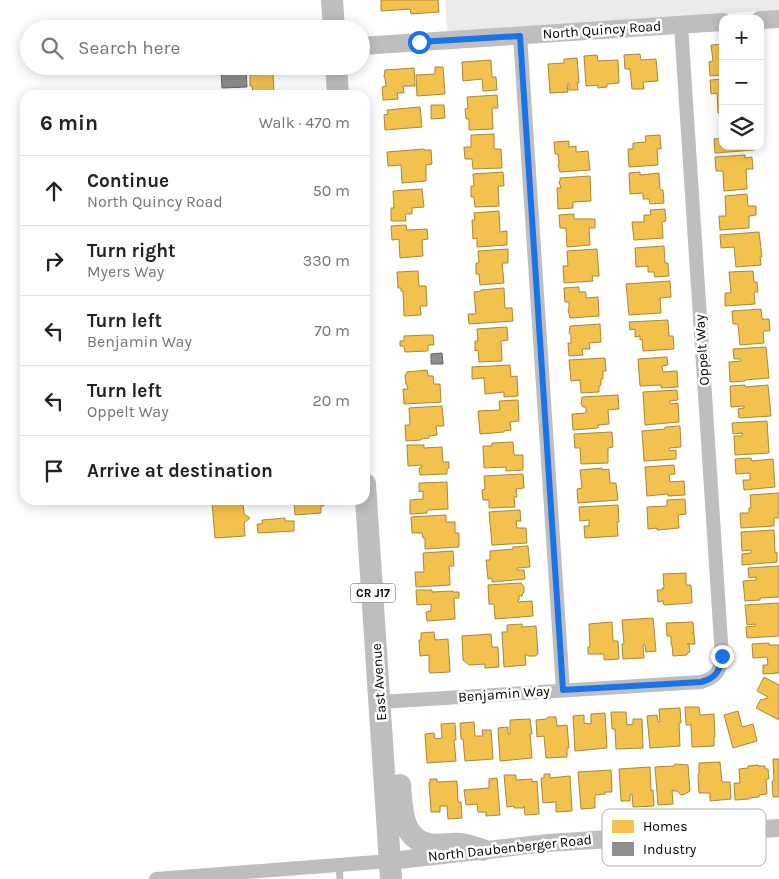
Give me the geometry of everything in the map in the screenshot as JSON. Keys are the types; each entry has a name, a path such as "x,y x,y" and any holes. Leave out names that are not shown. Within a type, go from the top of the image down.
{"main road":[{"path":"332,0 333,20"},
{"path":"337,75 338,90"},
{"name":"East Avenue","path":"366,505 391,870"},
{"path":"382,727 398,759 403,814 409,830 427,844 460,844 483,850"}],"street":[{"path":"764,20 779,19"},
{"name":"North Quincy Road","path":"370,45 719,22"},
{"name":"Oppelt Way","path":"681,25 722,656 716,674"},
{"path":"520,36 563,690"},
{"name":"Benjamin Way","path":"380,702 701,682 708,680 716,674"},
{"name":"North Daubenberger Road","path":"766,829 779,828"},
{"name":"North Daubenberger Road","path":"391,870 483,850 602,839"},
{"path":"156,879 391,870"}],"shaded area":[{"path":"445,0 779,0 779,10 447,33"}],"building: Homes":[{"path":"381,0 438,0 439,12 411,14 410,9 381,11"},
{"path":"719,44 719,75 710,76 709,62 713,61 711,45"},
{"path":"640,54 641,60 656,59 658,81 643,82 644,89 632,89 630,69 625,69 624,55"},
{"path":"597,55 598,61 618,60 619,83 607,84 607,87 598,88 598,85 586,86 584,56"},
{"path":"577,58 578,90 569,90 569,84 567,84 568,92 550,93 548,64 564,63 564,59"},
{"path":"491,60 492,77 496,77 497,90 483,91 482,79 463,81 462,62"},
{"path":"435,67 443,67 445,94 417,96 416,75 435,74"},
{"path":"414,68 415,86 403,86 404,93 397,93 398,99 383,100 382,87 386,86 385,70"},
{"path":"250,75 273,75 274,90 253,90 252,86 250,86"},
{"path":"719,79 719,113 717,93 711,94 710,80"},
{"path":"497,95 498,108 492,108 493,129 469,130 469,119 466,119 465,109 468,108 467,97"},
{"path":"431,105 444,105 445,118 431,119"},
{"path":"420,107 422,127 385,130 384,115 388,114 387,110"},
{"path":"494,134 494,149 501,149 502,168 473,169 472,159 465,159 464,147 471,147 471,135"},
{"path":"660,135 661,149 657,149 658,165 629,167 628,149 633,149 633,143 646,142 645,136"},
{"path":"719,138 719,150 754,150 715,153 714,139"},
{"path":"569,141 569,147 576,146 576,152 588,151 590,170 560,172 558,154 555,154 554,142"},
{"path":"431,150 432,164 426,165 426,181 402,183 401,165 388,166 387,152"},
{"path":"745,155 745,158 752,157 753,169 746,169 747,189 724,191 723,171 716,171 715,157"},
{"path":"503,172 504,186 498,186 499,206 475,207 474,197 471,197 471,186 474,186 473,174"},
{"path":"640,172 640,175 659,173 660,190 663,190 664,203 650,204 649,199 643,199 643,193 630,194 629,173"},
{"path":"590,176 591,201 573,202 573,208 558,209 557,188 561,188 560,178"},
{"path":"422,189 424,207 412,208 412,214 405,214 406,221 391,221 391,208 394,208 393,191"},
{"path":"747,194 748,206 756,206 756,215 749,216 749,228 720,230 719,216 726,216 725,196"},
{"path":"665,209 666,221 662,222 663,238 634,240 632,222 644,222 644,215 651,215 650,210"},
{"path":"499,211 500,232 507,231 507,245 477,247 477,238 473,239 472,220 475,220 474,213"},
{"path":"574,214 574,219 595,219 595,228 589,228 590,245 567,247 566,228 560,228 559,215"},
{"path":"406,225 407,230 427,229 428,239 422,240 423,256 400,258 399,239 392,240 391,226"},
{"path":"759,232 761,265 736,267 734,247 721,248 720,235"},
{"path":"664,246 665,263 668,263 669,276 655,277 654,272 648,272 648,266 636,267 635,248"},
{"path":"508,249 508,263 502,263 504,283 480,285 479,274 476,274 476,263 479,263 478,251"},
{"path":"597,249 599,276 592,276 593,281 564,283 563,266 568,266 567,251"},
{"path":"418,271 419,286 426,286 427,306 420,306 421,315 404,316 403,291 401,291 401,288 398,288 397,272"},
{"path":"753,271 754,282 757,282 758,292 754,292 755,304 725,306 725,293 731,293 729,272"},
{"path":"670,281 671,297 660,298 661,313 629,315 626,284"},
{"path":"579,287 579,292 586,292 586,298 598,297 599,316 570,318 569,302 565,302 564,288"},
{"path":"504,288 505,308 512,308 513,321 469,324 468,314 476,314 474,292"},
{"path":"761,309 762,319 769,319 770,331 763,331 764,343 740,345 738,324 733,324 732,311"},
{"path":"668,320 669,336 673,336 674,349 643,351 642,339 640,340 640,336 635,337 635,329 630,330 629,322"},
{"path":"600,324 601,342 589,343 590,349 582,349 583,355 569,356 568,343 571,343 570,326"},
{"path":"507,327 508,340 501,341 502,361 479,362 478,350 475,351 475,341 478,341 477,329"},
{"path":"433,335 434,345 428,345 428,351 405,352 404,346 400,346 400,341 404,341 404,336"},
{"path":"766,347 769,378 730,382 729,362 741,361 741,359 734,359 733,349"},
{"path":"667,357 668,365 662,366 663,372 677,371 678,387 661,388 661,385 640,386 638,359"},
{"path":"605,358 606,371 603,371 599,392 581,393 580,380 571,381 569,360"},
{"path":"510,365 511,377 517,376 518,396 504,397 504,392 485,394 484,378 472,379 472,367"},
{"path":"427,370 428,376 433,376 434,384 440,384 441,402 404,404 403,389 408,389 405,376 407,372"},
{"path":"745,385 745,387 768,385 771,416 739,418 738,409 744,408 744,406 731,407 730,386"},
{"path":"677,390 678,400 670,401 670,404 678,403 679,422 645,425 643,392"},
{"path":"618,395 619,409 608,410 609,424 598,425 598,428 573,430 572,414 586,413 586,407 583,407 581,404 582,397"},
{"path":"518,400 519,421 510,422 511,430 480,434 478,411 500,410 499,401"},
{"path":"442,406 444,426 436,426 437,435 421,440 406,441 405,425 410,425 409,408"},
{"path":"767,421 769,453 735,455 734,436 742,436 742,433 733,434 732,423"},
{"path":"680,426 681,447 669,448 669,451 676,450 676,459 644,461 642,431"},
{"path":"612,432 613,447 608,448 608,463 581,464 580,448 575,448 574,434"},
{"path":"513,442 514,455 523,455 523,470 506,471 506,467 484,468 483,446 492,446 492,443"},
{"path":"407,445 424,445 424,448 442,447 443,462 449,462 447,474 420,475 419,468 421,468 421,465 408,466"},
{"path":"751,458 752,461 773,459 775,487 744,490 743,480 750,480 750,473 736,474 735,459"},
{"path":"674,465 675,474 669,475 670,482 684,481 685,495 647,496 645,467"},
{"path":"602,468 602,470 609,469 610,483 616,483 618,500 578,503 577,489 582,488 580,470"},
{"path":"523,474 524,488 516,489 517,497 514,497 515,507 489,508 489,500 483,500 482,490 485,489 484,476"},
{"path":"447,482 448,509 427,510 427,513 410,514 410,500 423,499 423,491 419,492 419,483"},
{"path":"779,493 779,518 774,518 774,526 741,528 740,513 749,513 749,508 751,508 750,495"},
{"path":"685,499 686,514 678,515 679,528 648,529 647,507 667,506 667,500"},
{"path":"212,505 243,505 244,514 250,518 244,523 245,536 215,538"},
{"path":"294,505 324,505 321,506 321,513 295,515"},
{"path":"618,505 618,536 585,538 584,526 589,526 589,520 580,521 579,507"},
{"path":"520,510 521,521 516,521 517,528 526,528 527,543 492,545 489,512"},
{"path":"446,515 446,522 455,522 455,533 459,533 459,547 425,549 425,538 423,538 422,533 412,533 411,517"},
{"path":"285,518 285,521 294,521 294,531 258,533 257,524 262,524 262,520"},
{"path":"774,530 777,562 742,565 742,554 751,553 751,550 742,551 741,532"},
{"path":"528,546 530,567 517,568 517,570 524,570 525,579 492,582 492,578 488,579 486,560 490,560 490,551"},
{"path":"453,551 454,566 449,566 450,585 416,587 415,572 424,572 423,553"},
{"path":"779,566 779,597 745,601 743,581 756,580 756,577 749,578 748,568"},
{"path":"686,573 686,585 691,585 692,603 664,605 663,601 658,602 657,590 663,590 662,588 664,588 663,574"},
{"path":"521,583 524,591 522,596 519,596 518,602 532,601 533,616 495,619 494,604 489,604 488,585"},
{"path":"416,590 459,592 459,598 454,598 455,619 427,621 426,612 431,611 431,604 417,605"},
{"path":"779,603 779,636 747,638 746,627 755,626 755,624 747,625 745,605"},
{"path":"653,618 656,651 646,652 645,645 643,645 644,658 623,659 622,620"},
{"path":"612,622 613,641 618,641 619,659 604,660 604,654 588,654 588,647 590,647 589,624"},
{"path":"693,622 694,633 692,633 694,634 695,644 689,644 690,652 687,655 673,656 671,636 667,636 666,623"},
{"path":"522,624 522,627 536,626 538,654 528,656 525,654 526,665 504,667 502,632 507,632 507,625"},
{"path":"434,632 435,640 448,639 450,672 430,673 429,655 420,656 419,640 421,640 421,633"},
{"path":"491,634 492,647 498,647 499,667 485,668 485,664 469,665 463,660 462,636"},
{"path":"769,643 769,645 779,645 779,673 763,674 763,665 768,665 767,657 753,658 752,644"},
{"path":"764,677 779,685 779,720 756,708 761,699 767,699 768,697 757,691"},
{"path":"685,707 699,707 700,715 714,714 714,746 692,747 691,725 686,725"},
{"path":"680,708 680,746 650,748 647,716 657,715 658,722 660,722 659,709"},
{"path":"738,711 742,727 753,724 757,741 733,748 724,715"},
{"path":"611,712 626,712 627,725 633,724 633,719 642,719 643,748 616,749 615,729 612,729"},
{"path":"605,713 607,748 575,751 573,716 584,715 584,723 591,724 591,714"},
{"path":"548,717 556,717 557,726 567,725 569,748 567,748 567,757 546,758 544,736 537,737 536,720 547,719"},
{"path":"530,719 532,758 500,761 498,728 508,727 508,734 510,734 510,720"},
{"path":"474,722 475,736 483,736 482,730 491,730 493,759 465,761 460,723"},
{"path":"455,723 456,761 427,763 425,734 434,733 435,739 442,738 441,724"},
{"path":"773,759 779,759 779,797 773,797"},
{"path":"720,762 722,782 730,782 731,799 710,801 710,793 699,793 699,763"},
{"path":"675,764 688,765 690,791 681,795 677,791 672,790 673,804 658,805 655,767 674,766"},
{"path":"758,765 765,766 765,769 768,769 769,779 766,779 767,794 749,799 735,800 734,783 740,783 739,769"},
{"path":"650,767 654,806 633,807 632,794 630,795 630,801 621,801 619,769"},
{"path":"611,770 612,792 595,795 595,808 581,809 578,772"},
{"path":"544,774 550,774 550,778 570,776 572,811 556,812 556,802 543,803 541,778 544,778"},
{"path":"504,775 516,775 516,780 532,779 532,782 537,781 539,814 525,815 524,806 523,808 507,807"},
{"path":"497,778 500,815 486,816 486,812 478,812 477,804 466,805 464,790 489,788 489,779"},
{"path":"430,779 437,779 437,782 457,781 458,802 461,802 462,818 448,819 447,806 440,806 440,812 431,812"}],"building: Industry":[{"path":"221,75 246,75 247,87 222,88"},
{"path":"442,353 443,364 431,364 431,354"}],"route":[{"path":"419,42 520,36 563,690 701,682 708,680 716,674 722,656"}]}
